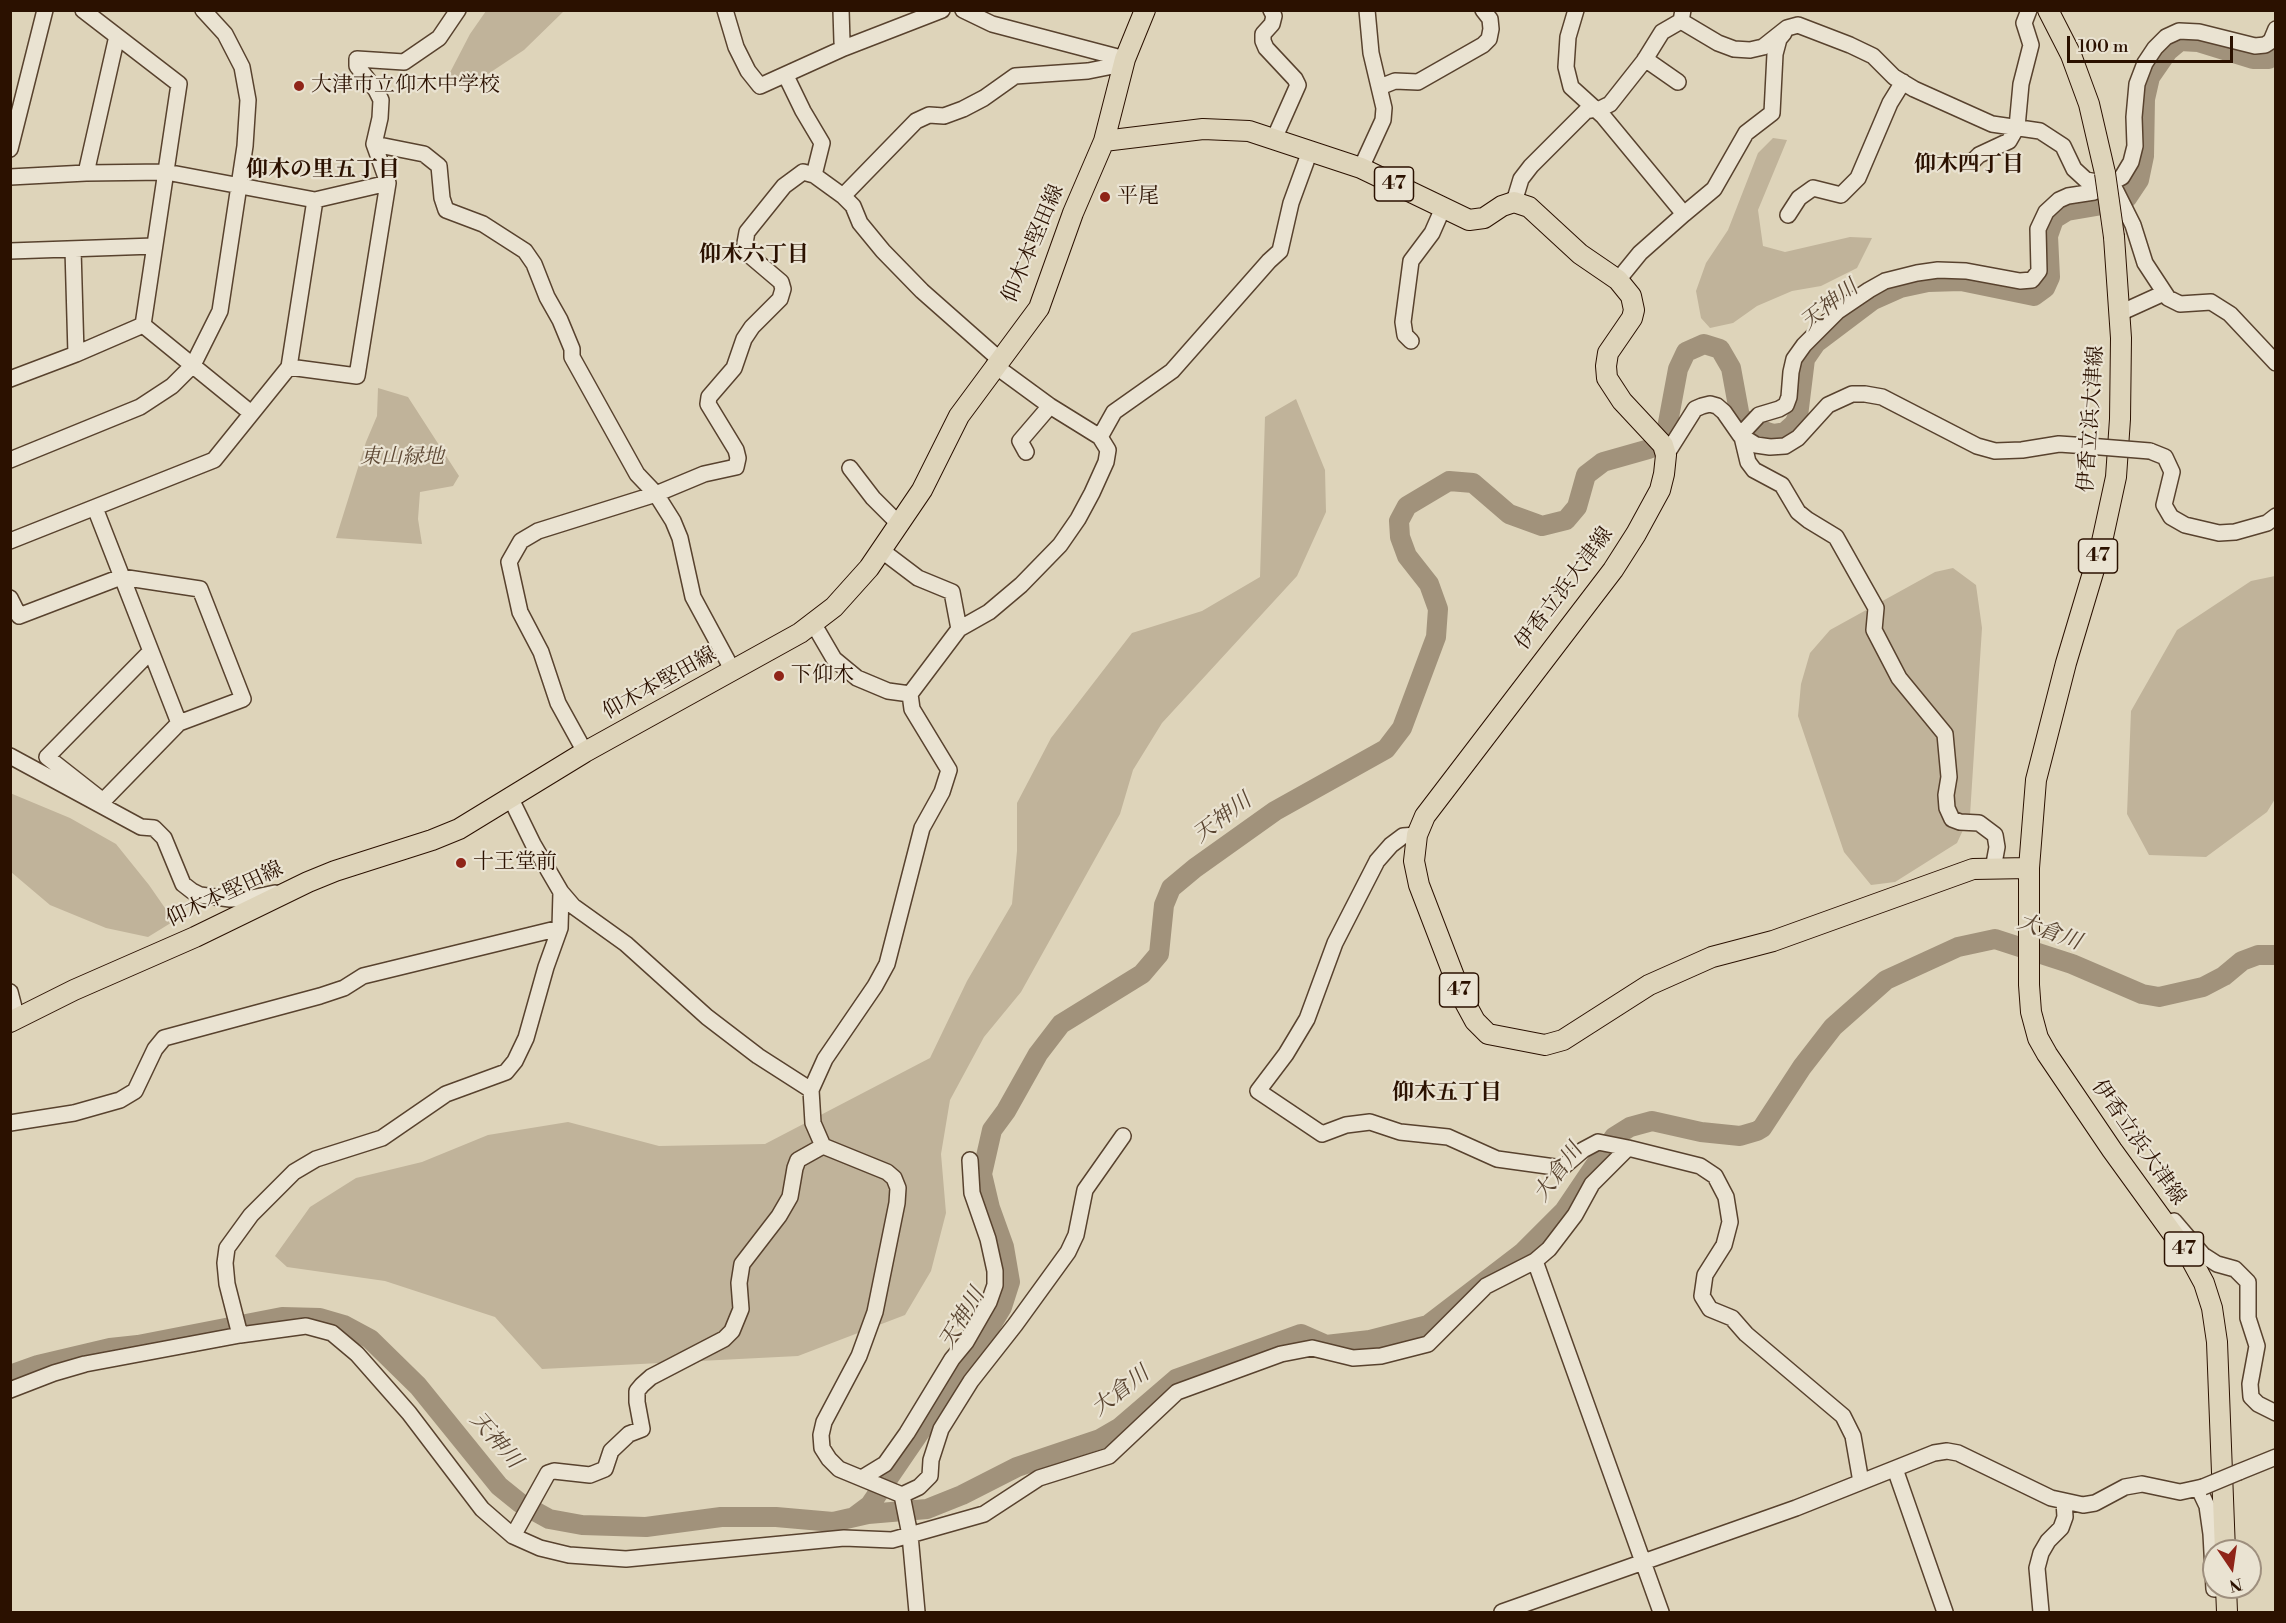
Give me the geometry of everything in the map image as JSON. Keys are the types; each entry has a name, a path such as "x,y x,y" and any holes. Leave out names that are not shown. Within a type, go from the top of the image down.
{"main road":[{"path":"1104,141 1124,62 1145,10"},
{"name":"伊香立浜大津線","path":"2048,10 2070,55 2089,104 2113,188 2120,314 2120,419 2116,477 2101,546 2063,673 2036,780 2029,868 2031,1012 2038,1038 2047,1054 2191,1258 2204,1283 2212,1308 2217,1342 2225,1539"},
{"name":"47","path":"1104,141 1209,129 1249,130 1361,168 1469,220 1484,218 1502,206 1514,202"},
{"name":"仰木本堅田線","path":"14,1020 74,990 195,937 292,889 335,871 459,829 585,752 734,672 800,633 834,607 869,568 922,490 958,416 1038,308 1073,213 1104,141"},
{"path":"1514,202 1529,207 1580,254 1618,280 1631,296 1634,310 1632,318 1608,353 1605,366 1608,378 1622,401 1664,450"},
{"name":"伊香立浜大津線","path":"1664,450 1664,474 1660,490 1619,561 1425,816 1417,835 1414,861 1419,885 1462,997 1475,1021 1488,1034 1545,1045 1563,1040 1649,985 1712,957 1796,933 1973,869 2029,868"}],"street":[{"path":"10,149 45,10"},
{"path":"83,10 179,84 142,325"},
{"path":"10,460 140,407 172,386 193,365 220,311 239,186 248,100 242,67 225,34 203,10"},
{"path":"289,367 357,376 388,183 374,144 380,118 381,100 357,66 357,59 404,62 439,38 458,10"},
{"path":"725,10 736,47 748,71 760,86 844,48 942,10"},
{"path":"841,10 844,48"},
{"path":"1271,10 1274,16 1272,24 1263,34 1263,41 1266,48 1298,85 1274,139"},
{"path":"1361,168 1383,120 1384,108 1371,53 1367,10"},
{"path":"1380,87 1395,81 1418,82 1483,45 1489,39 1491,29 1490,19 1482,10"},
{"path":"1576,10 1568,37 1566,67 1571,87 1594,109 1684,214"},
{"path":"1971,163 1979,155 2009,141 2017,127 2021,84 2031,45 2024,23 2029,10"},
{"path":"965,11 992,24 1124,62"},
{"path":"1514,202 1521,179 1531,166 1587,111 1610,104 1662,33 1682,16 1718,43 1734,49 1750,50 1763,47 1787,28 1798,25 1874,57 1914,89 1992,124 2040,130 2063,146 2074,169 2086,180 2113,188 2133,225 2145,263 2168,298 2180,304 2211,302 2230,314 2276,363"},
{"path":"1618,280 1640,253 1714,189 1746,133 1772,113 1775,54 1779,39 1787,28"},
{"path":"1993,869 1997,847 1995,835 1979,823 1952,819 1947,808 1946,795 1949,777 1945,734 1899,678 1874,630 1876,608 1836,537 1798,512 1782,484 1754,470 1748,462 1744,433 1760,415 1779,410 1786,405 1794,359 1819,328 1858,297 1885,281 1927,271 1953,270 2020,281 2032,280 2039,271 2038,229 2046,212 2067,196 2113,188 2131,162 2135,146 2134,117 2137,84 2145,63 2166,37 2179,31 2199,32 2255,46 2265,45 2271,40 2276,29"},
{"path":"86,173 117,36"},
{"path":"1645,59 1678,82"},
{"path":"843,196 916,121 929,116 945,116 963,109 984,98 1015,76 1088,71 1124,62"},
{"path":"786,76 822,143 814,175"},
{"path":"1788,215 1799,198 1813,188 1841,195 1858,178 1890,103 1903,82"},
{"path":"374,144 424,154 439,166 443,204 446,210 483,224 525,251 538,269 547,297 572,349 572,357 637,474 656,494 673,521 680,538 693,597 734,672"},
{"path":"1101,437 1114,412 1172,370 1280,251 1291,203 1310,151"},
{"path":"10,177 166,172 315,200 388,183"},
{"path":"585,752 558,703 541,652 520,612 509,562 521,541 538,531 656,494 704,474 736,467 738,459 736,450 708,404 709,397 734,368 748,333 780,299 783,289 781,282 774,274 748,254 745,243 747,232 784,186 803,172 814,175 853,206 860,224 883,251 997,362 1050,406 1101,437 1108,450 1106,462 1078,519 1060,545 1021,585 989,612 959,629 910,694 912,709 949,770 942,792 922,828 887,964 875,986 825,1059 812,1090 813,1123 823,1146 887,1172 894,1178 898,1188 875,1312 859,1356 824,1422 821,1435 822,1448 839,1469 901,1497 910,1534 916,1612"},
{"path":"10,541 214,460 289,367 315,200"},
{"path":"1411,341 1405,335 1403,322 1412,261 1432,233 1443,207"},
{"path":"10,251 154,246"},
{"path":"73,249 76,354"},
{"path":"2120,314 2164,293"},
{"path":"142,325 251,413"},
{"path":"10,379 76,354 142,325"},
{"path":"1664,450 1695,409 1702,406 1710,404 1717,406 1756,445 1785,446 1798,438 1828,405 1852,394 1865,394 1882,397 1977,446 1995,451 2022,450 2059,444 2150,450 2165,457 2172,472 2164,505 2171,517 2185,525 2218,533 2235,532 2267,523 2276,516"},
{"path":"1026,452 1020,441 1050,406"},
{"path":"850,468 873,498 899,524"},
{"path":"94,508 179,723"},
{"path":"881,550 918,578 951,592 959,629"},
{"path":"10,598 19,616 121,577 200,589 243,699 179,723 103,801 47,757 150,652"},
{"path":"813,623 834,659 857,678 888,691 910,694"},
{"path":"10,756 141,827 154,828 164,838 183,884 192,891 201,895 231,899 292,889"},
{"path":"510,797 533,844 561,892 573,906 626,944 707,1017 758,1056 812,1090"},
{"path":"1417,835 1403,836 1386,849 1377,861 1335,943 1307,1019 1286,1054 1258,1091 1322,1134 1346,1125 1370,1122 1400,1132 1448,1137 1497,1159 1562,1168 1582,1150 1598,1142 1700,1166 1715,1176 1726,1197 1730,1222 1724,1245 1705,1275 1702,1296 1710,1309 1732,1318 1746,1334 1843,1416 1853,1436 1861,1482"},
{"path":"240,1335 226,1284 227,1248 251,1215 294,1172 316,1160 382,1138 446,1094 506,1072 515,1061 526,1038 560,928 561,892"},
{"path":"10,1123 74,1113 120,1101 135,1091 155,1049 164,1038 336,991 363,976 560,928"},
{"path":"10,992 14,1020"},
{"path":"901,1497 919,1487 930,1476 931,1460 941,1429 971,1381 1068,1252 1076,1235 1085,1190 1123,1136"},
{"path":"513,1536 548,1473 554,1471 590,1475 604,1469 611,1451 629,1434 642,1429 637,1391 642,1385 651,1377 724,1339 732,1331 741,1309 739,1283 742,1264 779,1216 789,1197 798,1161 823,1146"},
{"path":"10,1390 85,1364 240,1335 306,1326 332,1333 357,1354 409,1413 483,1509 513,1536 540,1548 569,1555 626,1559 844,1538 892,1540 984,1514 1039,1478 1109,1456 1177,1392 1281,1354 1311,1348 1353,1358 1381,1356 1428,1344 1486,1286 1535,1261 1561,1236 1592,1184 1628,1148"},
{"path":"867,1480 885,1464 907,1433 952,1359 966,1342 989,1302 995,1285 995,1271 988,1239 972,1193 970,1160"},
{"path":"2165,1222 2174,1221 2203,1255 2217,1264 2235,1269 2248,1282 2248,1318 2257,1346 2250,1384 2251,1397 2258,1404 2276,1413"},
{"path":"1535,1261 1661,1612"},
{"path":"1502,1612 1796,1508 1934,1453 1947,1451 1958,1453 2020,1485 2064,1501 2083,1505 2095,1503 2125,1487 2142,1484 2180,1492 2201,1488 2276,1457"},
{"path":"1894,1469 1945,1612"},
{"path":"2201,1488 2207,1506 2211,1539"},
{"path":"2041,1612 2037,1568 2041,1552 2061,1528 2065,1517 2064,1501"}],"green space":[{"path":"486,11 564,11 524,50 488,74 460,84 443,86 470,34"},
{"path":"1773,138 1787,140 1758,210 1763,246 1785,252 1850,237 1872,238 1857,268 1821,286 1792,291 1757,306 1733,323 1710,328 1701,318 1696,291 1706,263 1728,230 1758,153"},
{"name":"東山緑地","path":"378,388 408,397 459,476 453,486 420,492 418,519 422,544 336,538 366,442 377,416"},
{"path":"1296,399 1325,470 1326,512 1297,576 1162,723 1133,770 1120,814 1021,992 984,1037 950,1100 941,1154 946,1213 931,1271 905,1315 798,1356 542,1369 495,1317 385,1281 287,1267 275,1256 310,1207 356,1178 422,1162 488,1135 568,1122 659,1146 765,1144 930,1058 967,981 1012,904 1017,851 1017,803 1051,738 1132,633 1202,611 1260,577 1265,417"},
{"path":"1953,568 1976,585 1982,628 1970,815 1957,843 1895,882 1871,885 1844,852 1798,716 1801,684 1810,653 1830,630 1935,572"},
{"path":"2275,576 2275,799 2267,812 2206,857 2149,855 2127,814 2131,711 2177,630 2251,581"},
{"path":"10,793 70,818 116,844 174,921 148,937 106,928 50,905 11,872"}],"waterway":[{"name":"天神川","path":"854,1517 870,1505 978,1347 1002,1307 1010,1282 1004,1247 990,1208 982,1174 992,1130 1006,1111 1038,1054 1061,1024 1142,974 1159,954 1164,905 1171,888 1275,811 1386,749 1402,728 1436,637 1438,609 1429,584 1407,556 1400,537 1399,521 1407,506 1449,481 1473,483 1509,514 1542,526 1566,520 1577,507 1586,475 1603,462 1649,449 1663,434 1667,428 1678,369 1686,352 1704,344 1720,349 1731,368 1740,417 1761,430 1773,434 1785,432 1794,424 1798,416 1805,359 1816,343 1873,300 1900,288 1928,282 1961,281 2034,296 2045,288 2050,277 2048,236 2054,219 2067,211 2114,203 2127,198 2139,180 2144,156 2145,99 2150,77 2168,51 2180,41 2198,42 2253,59 2269,59 2276,53"},
{"name":"大倉川","path":"10,1375 38,1365 110,1348 138,1345 282,1317 320,1318 344,1325 370,1339 418,1386 499,1486 520,1503 549,1519 582,1525 646,1527 721,1517 776,1517 833,1522 868,1514 927,1509 962,1495 1017,1467 1100,1439 1119,1428 1176,1379 1301,1334 1326,1345 1370,1340 1428,1325 1522,1253 1564,1211 1614,1137 1630,1127 1652,1121 1701,1132 1740,1136 1757,1131 1762,1128 1802,1067 1833,1027 1886,980 1958,947 1995,939 2072,964 2142,994 2159,997 2203,987 2224,976 2242,961 2258,955 2276,955"}],"place":[{"name":"大津市立仰木中学校","path":"299,86"},
{"name":"平尾","path":"1105,197"},
{"name":"下仰木","path":"779,676"},
{"name":"十王堂前","path":"461,863"}],"district":[{"name":"仰木四丁目","path":"1969,166"},
{"name":"仰木の里五丁目","path":"323,171"},
{"name":"仰木六丁目","path":"754,256"},
{"name":"仰木五丁目","path":"1447,1094"}]}
